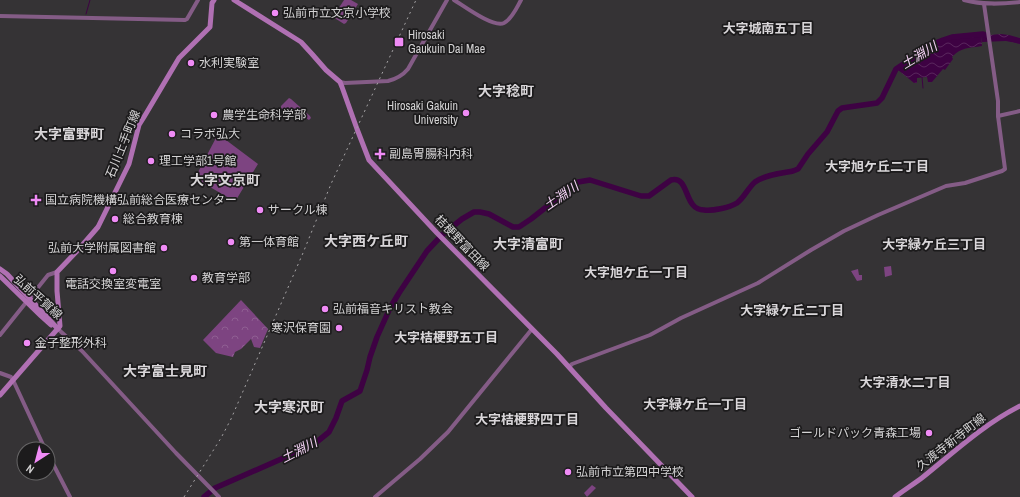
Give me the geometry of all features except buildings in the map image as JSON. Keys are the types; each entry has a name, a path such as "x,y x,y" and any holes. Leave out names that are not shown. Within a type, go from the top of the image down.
{"main road":[{"name":"石川土手町線","path":"57,272 98,227 129,164 139,125 179,58 210,27 212,3 214,0"},
{"name":"桔梗野富田線","path":"234,0 301,42 326,70 340,82 369,160 439,235 532,329 692,497"},
{"name":"弘前平賀線","path":"0,269 28,300"},
{"path":"0,395 60,326 57,272"},
{"name":"弘前平賀線","path":"0,276 58,329"},
{"name":"久渡寺新寺町線","path":"895,497 921,478 964,442 996,419 1020,406"}],"street":[{"path":"0,16 185,20 198,0"},
{"path":"340,82 388,82 402,75 408,69 447,0"},
{"path":"454,0 494,24 505,23 512,16 521,0"},
{"path":"964,0 984,4 1020,2"},
{"path":"569,368 572,364 650,335 681,318 758,283 824,242 878,215 946,186 965,183 1002,171 1004,169 998,116 998,101 984,4"},
{"path":"998,116 1020,111"},
{"path":"0,335 48,276 57,272"},
{"path":"58,329 82,350 219,497"},
{"path":"375,497 415,464 448,432 532,329"},
{"path":"0,373 13,380 41,441"},
{"path":"56,470 70,497"}],"green space":[{"path":"344,0 351,0 358,4 344,24 333,17"},
{"path":"289,98 310,116 311,118 309,120 301,115 298,119 281,108 281,106"},
{"path":"218,134 258,164 236,200 229,198 196,179 196,176"},
{"path":"891,266 892,275 885,277 884,267"},
{"path":"858,269 859,275 862,275 862,280 857,281 851,271"},
{"path":"241,300 268,329 260,348 254,347 251,339 241,349 235,352 233,357 216,353 203,340"},
{"path":"592,485 596,488 587,497 584,493"}],"water":[{"path":"980,34 1009,35 1020,38 1020,44 1006,41 982,42 981,36 982,46 966,48 959,51 952,57 953,59 945,70 943,69 932,82 928,82 927,77 917,78 917,83 914,83 898,70 940,42 964,36 983,35"}],"waterway":[{"path":"86,14 90,0"},
{"name":"土淵川","path":"204,497 215,488 313,445 329,432 342,401 360,391 377,337 390,308 399,293 427,251 442,235 462,219 474,212 480,212 489,214 513,227 519,227 578,182 590,180 641,196 649,196 671,180 677,180 684,187 689,199 697,209 711,210 730,206 737,203 755,182 768,176 798,169 808,154 827,132 838,111 842,108 877,103 882,98 896,69 933,44 952,37 983,34 987,36"},
{"path":"922,77 923,88"}],"railway":[{"path":"184,497 221,438 231,419 303,253 331,184 416,0"}],"place":[{"name":"弘前市立文京小学校","path":"275,13"},
{"name":"Hirosaki Gaukuin Dai Mae","path":"399,42"},
{"name":"水利実験室","path":"191,63"},
{"name":"Hirosaki Gakuin University","path":"466,113"},
{"name":"農学生命科学部","path":"214,115"},
{"name":"コラボ弘大","path":"172,134"},
{"name":"副島胃腸科内科","path":"380,154"},
{"name":"理工学部1号館","path":"151,161"},
{"name":"国立病院機構弘前総合医療センター","path":"36,200"},
{"name":"サークル棟","path":"260,210"},
{"name":"総合教育棟","path":"115,219"},
{"name":"第一体育館","path":"231,242"},
{"name":"弘前大学附属図書館","path":"164,248"},
{"name":"電話交換室変電室","path":"113,271"},
{"name":"教育学部","path":"194,278"},
{"name":"弘前福音キリスト教会","path":"325,309"},
{"name":"寒沢保育園","path":"339,328"},
{"name":"金子整形外科","path":"27,343"},
{"name":"ゴールドパック青森工場","path":"929,433"},
{"name":"弘前市立第四中学校","path":"568,472"}],"district":[{"name":"大字城南五丁目","path":"768,28"},
{"name":"大字稔町","path":"506,91"},
{"name":"大字富野町","path":"69,134"},
{"name":"大字旭ケ丘二丁目","path":"877,166"},
{"name":"大字文京町","path":"225,180"},
{"name":"大字西ケ丘町","path":"366,241"},
{"name":"大字清富町","path":"528,244"},
{"name":"大字緑ケ丘三丁目","path":"934,244"},
{"name":"大字旭ケ丘一丁目","path":"636,272"},
{"name":"大字緑ケ丘二丁目","path":"792,310"},
{"name":"大字桔梗野五丁目","path":"446,337"},
{"name":"大字富士見町","path":"165,371"},
{"name":"大字清水二丁目","path":"905,382"},
{"name":"大字緑ケ丘一丁目","path":"695,404"},
{"name":"大字寒沢町","path":"289,407"},
{"name":"大字桔梗野四丁目","path":"527,419"}]}
